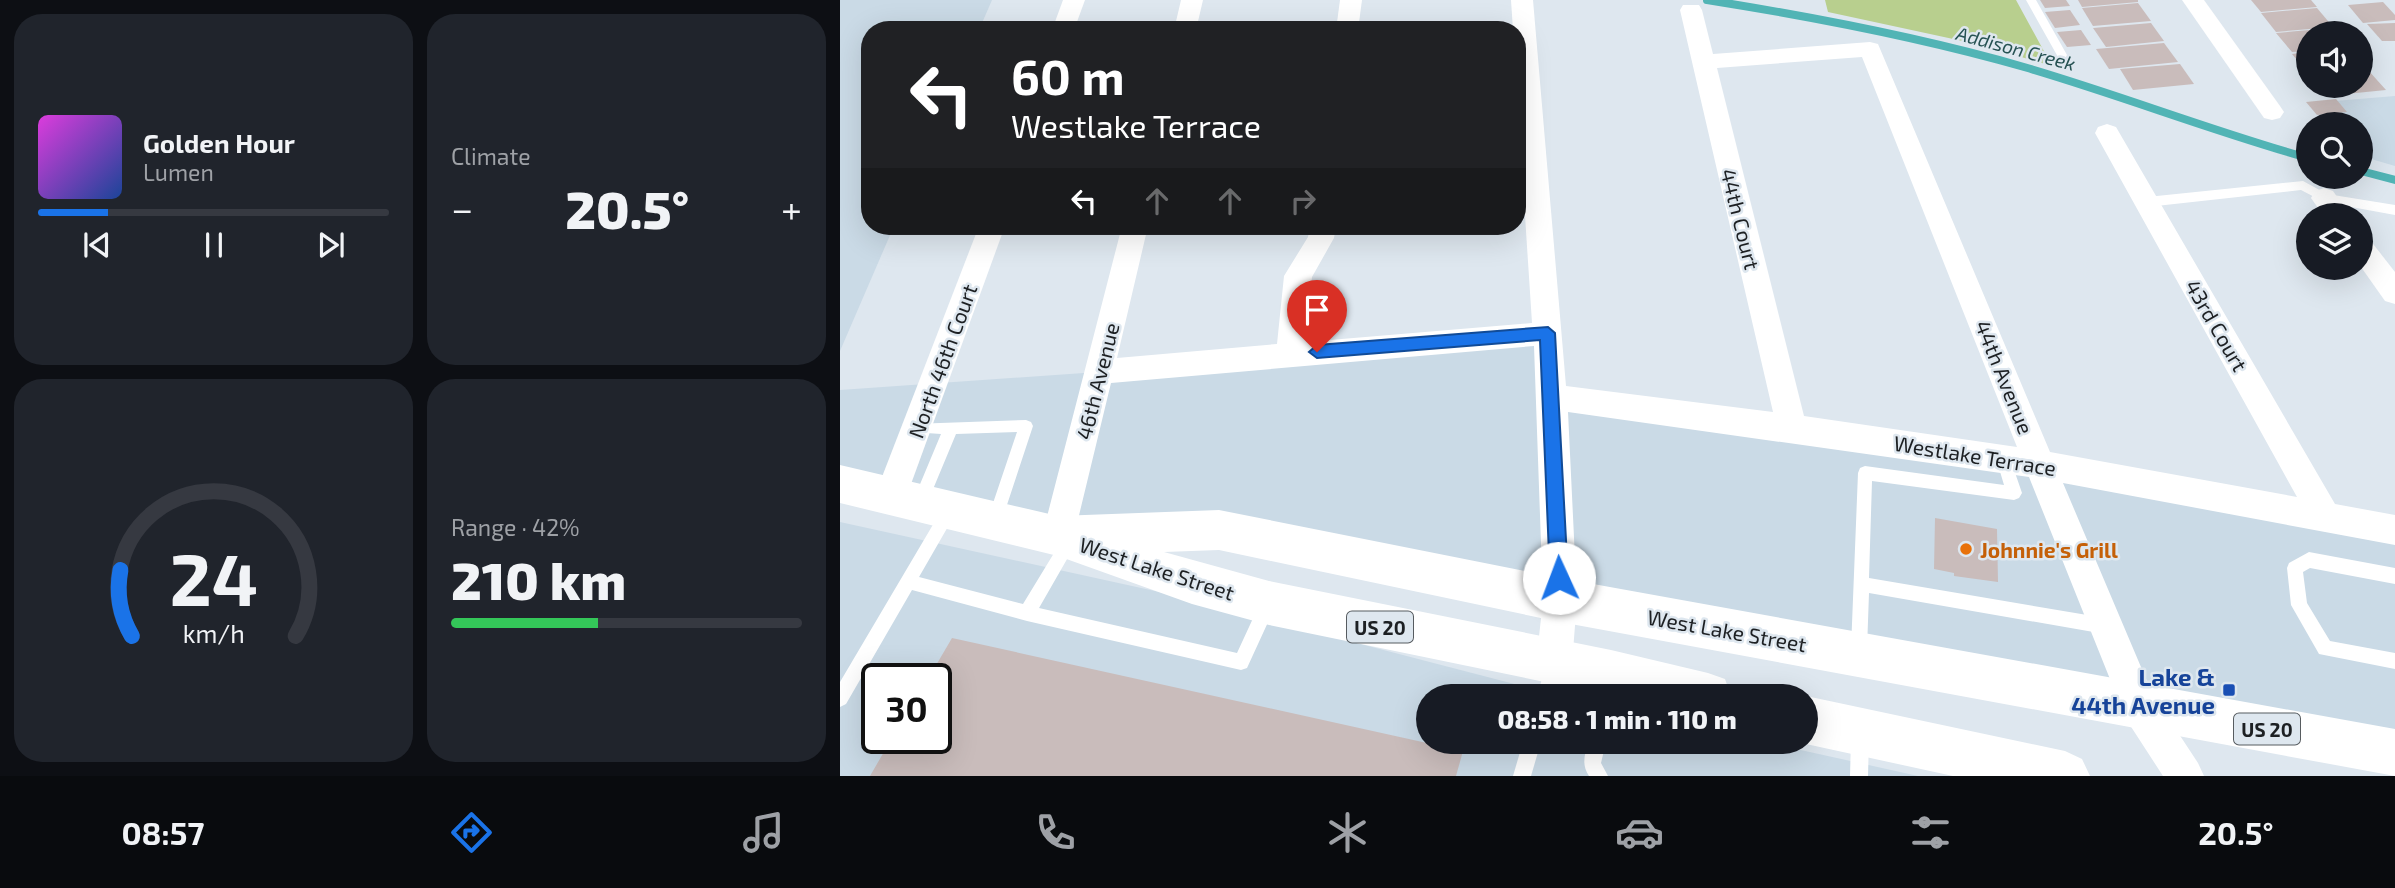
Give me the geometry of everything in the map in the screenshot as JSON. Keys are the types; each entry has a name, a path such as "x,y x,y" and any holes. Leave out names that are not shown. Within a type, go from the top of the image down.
{"main road":[{"name":"West Lake Street","path":"840,484 1064,537 1192,583 1550,680 1610,679 1639,684"},
{"name":"West Lake Street","path":"1064,537 1219,530 1560,600 2395,753"},
{"path":"1818,728 1860,754 2065,776"}],"street":[{"path":"1066,21 1074,0"},
{"path":"1187,21 1192,0"},
{"path":"1348,21 1351,0"},
{"path":"1522,0 1524,21"},
{"path":"2193,0 2273,112"},
{"name":"44th Court","path":"1691,10 1792,428"},
{"name":"44th Avenue","path":"1703,62 1870,48 2139,706 2185,776"},
{"path":"1526,51 1552,397 1560,600 1550,680"},
{"name":"43rd Court","path":"2107,133 2326,517"},
{"name":"North 46th Court","path":"920,502 918,428 989,235"},
{"name":"46th Avenue","path":"1064,537 1098,372 1133,235"},
{"path":"1291,354 1298,276 1322,235"},
{"path":"2373,263 2395,293"},
{"path":"1098,372 1548,333"},
{"name":"Westlake Terrace","path":"1552,397 2003,458 2395,530"}],"lane":[{"path":"2031,0 2062,55"},
{"path":"2147,202 2303,185 2326,203"},
{"path":"2373,209 2395,210"},
{"path":"918,428 1026,426 996,520"},
{"path":"840,698 907,581 920,502 951,428"},
{"path":"1859,654 1865,473 2014,494 2003,458"},
{"path":"1027,613 1064,537"},
{"path":"2395,576 2309,560 2295,568 2299,604 2325,648 2395,661"},
{"path":"907,581 1027,613 1241,662 1269,603"},
{"path":"1861,584 2106,626"},
{"path":"1522,776 1528,754"},
{"path":"1594,754 1592,765 1599,776"}],"shaded area":[{"path":"840,0 992,0 983,21 861,21 861,235 890,235 840,351"},
{"path":"2395,96 2395,166 2373,160 2373,112 2316,112 2310,103"},
{"path":"1548,333 1552,397 2395,530 2395,753 1219,530 1058,536 840,484 840,390 1098,372"},
{"path":"840,522 1164,593 1515,684 1416,684 1416,754 1818,754 1918,776 840,776"}],"green space":[{"path":"1825,0 2016,0 2052,66 1981,45 1828,12"}],"building":[{"path":"2040,0 2066,0 2070,6 2045,8"},
{"path":"2078,0 2138,0 2138,2 2082,7"},
{"path":"2251,0 2311,0 2317,7 2261,12"},
{"path":"2383,2 2395,15 2395,20 2361,21 2348,5"},
{"path":"2138,3 2151,21 2093,26 2082,8"},
{"path":"2317,8 2328,21 2296,21 2296,30 2276,32 2261,13"},
{"path":"2070,10 2080,25 2055,28 2045,12"},
{"path":"2151,23 2164,41 2106,47 2093,28"},
{"path":"2395,23 2395,41 2382,41 2373,31 2373,24"},
{"path":"2081,30 2091,45 2067,47 2057,32"},
{"path":"2296,31 2296,52 2292,52 2276,33"},
{"path":"2164,43 2178,62 2109,69 2096,49"},
{"path":"2180,64 2194,84 2133,90 2120,69"},
{"path":"2373,76 2386,90 2373,91"},
{"path":"2336,99 2347,112 2314,112 2306,102"},
{"name":"Johnnie's Grill","path":"1935,518 1997,529 1998,582 1954,576 1954,573 1934,569"},
{"path":"952,638 1416,741 1416,754 1462,754 1456,776 870,776 883,754 952,754 952,663 937,663"}],"waterway":[{"name":"Addison Creek","path":"1707,0 1867,29 1985,56 2296,154"},
{"name":"Addison Creek","path":"2373,174 2395,180"}],"place":[{"name":"Johnnie's Grill","path":"1966,549"},
{"name":"Lake & 44th Avenue","path":"2229,690"}],"route":[{"path":"1317,352 1548,333 1559,578"}]}
